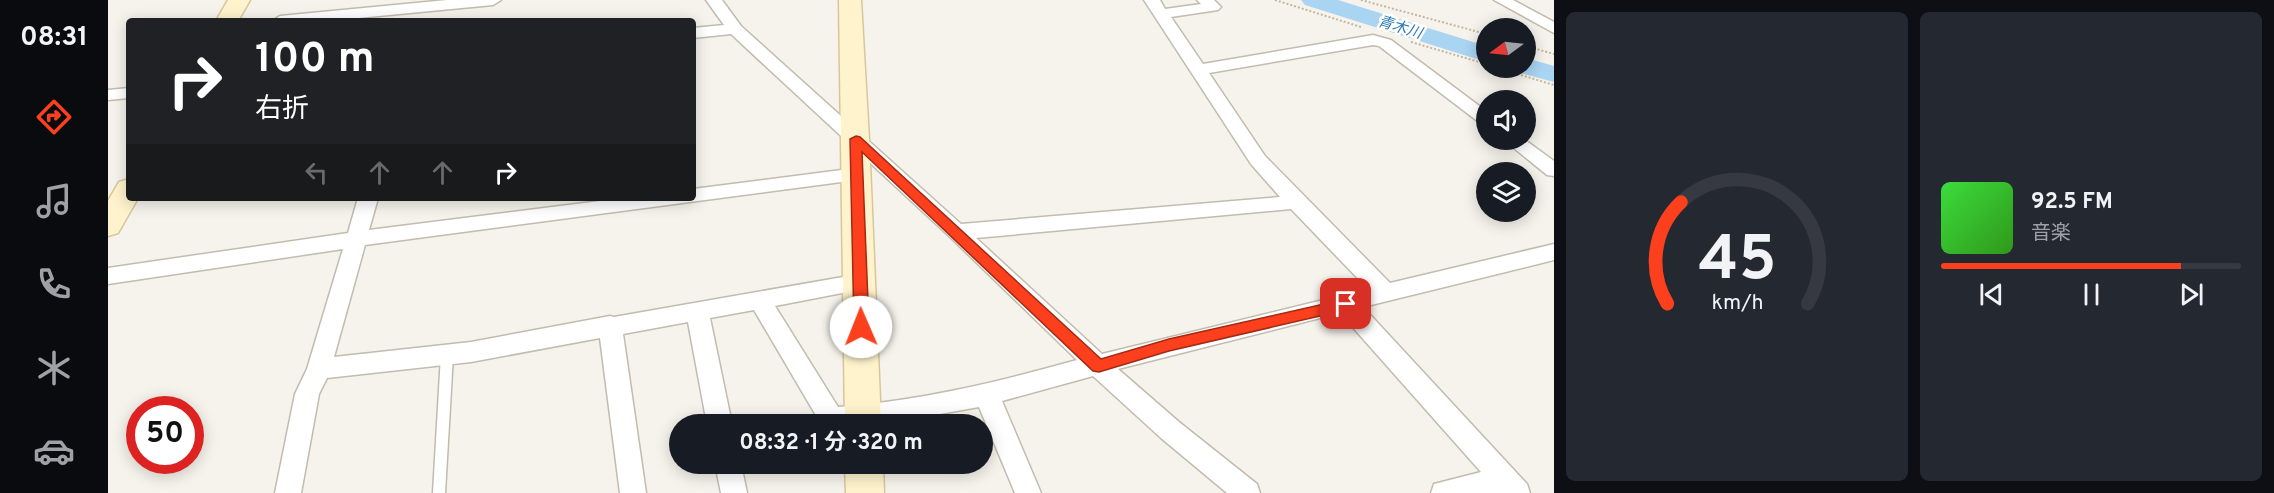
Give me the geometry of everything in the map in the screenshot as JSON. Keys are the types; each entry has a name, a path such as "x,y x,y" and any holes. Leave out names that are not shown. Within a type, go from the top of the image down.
{"main road":[{"path":"229,18 239,0"},
{"path":"850,0 863,414"},
{"path":"108,226 126,194"},
{"path":"864,474 865,493"}],"street":[{"path":"308,18 493,0"},
{"path":"714,0 735,29 957,232 1099,366 1170,430 1247,493"},
{"path":"1157,7 1213,7 1205,0"},
{"path":"1502,0 1554,28"},
{"path":"457,18 460,2"},
{"path":"1157,7 1258,160 1387,294"},
{"path":"696,33 735,29"},
{"path":"1199,70 1373,40 1385,43 1476,111"},
{"path":"108,95 126,93"},
{"path":"1527,150 1554,170"},
{"path":"696,196 857,174"},
{"path":"288,493 307,394 319,369 367,201"},
{"path":"108,276 356,239 655,201"},
{"path":"957,232 1296,202"},
{"path":"898,414 987,396 1169,345 1554,252"},
{"path":"319,369 447,355 543,340 610,325 860,282"},
{"path":"760,301 829,414"},
{"path":"1346,304 1511,486"},
{"path":"697,311 718,414"},
{"path":"610,325 633,493"},
{"path":"987,396 1028,493"},
{"path":"730,474 734,493"},
{"path":"1444,493 1511,486"}],"lane":[{"path":"440,493 447,355"}],"path":[{"path":"1361,0 1476,31"},
{"path":"1536,49 1554,54"},
{"path":"1531,78 1554,85"}],"waterway":[{"name":"青木川","path":"1313,0 1476,51"},
{"name":"青木川","path":"1536,69 1554,74"}],"route":[{"path":"861,327 856,139 1099,366 1169,345 1346,304"}]}
